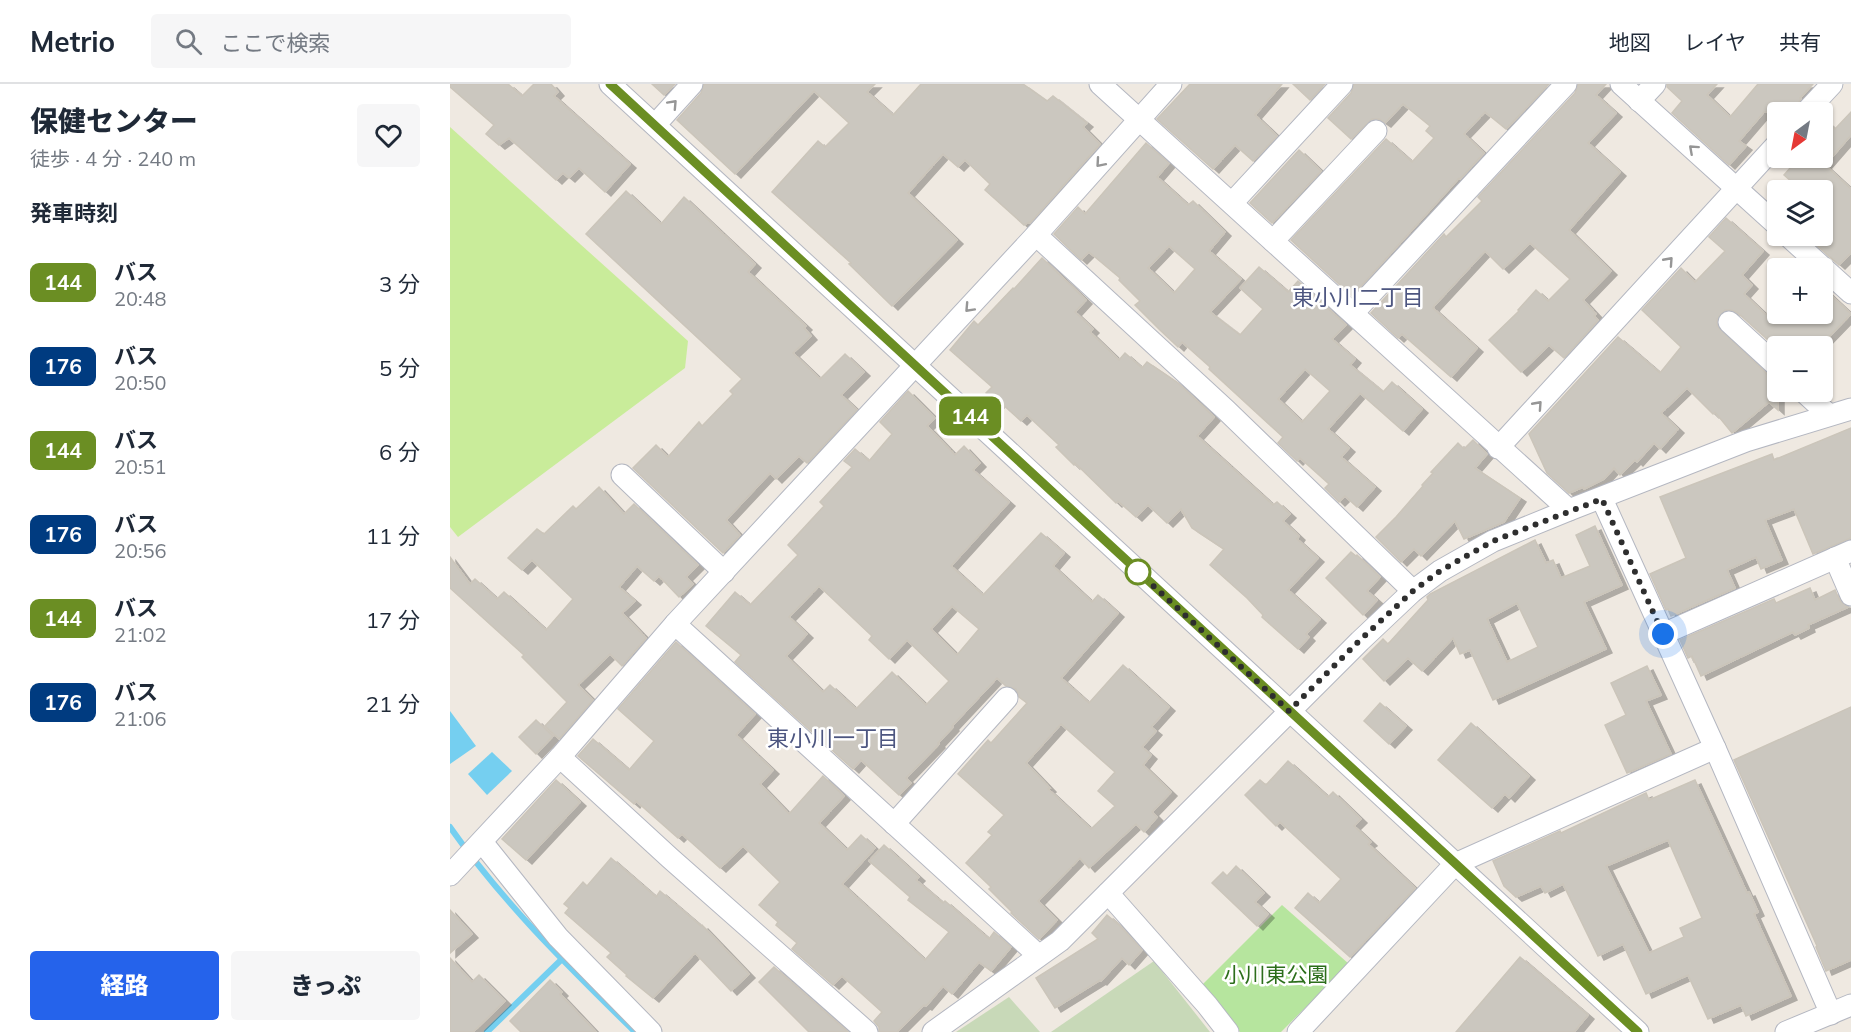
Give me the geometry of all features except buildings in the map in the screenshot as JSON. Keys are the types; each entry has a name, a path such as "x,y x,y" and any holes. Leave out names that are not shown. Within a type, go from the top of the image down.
{"street":[{"path":"610,84 1638,1032"},
{"path":"655,125 692,84"},
{"path":"1100,84 1498,448 1569,510"},
{"path":"450,875 560,757 675,624 1036,235 1171,84"},
{"path":"1232,203 1342,84"},
{"path":"1353,313 1566,84"},
{"path":"1621,84 1767,216"},
{"path":"1639,101 1655,84"},
{"path":"1815,102 1832,84"},
{"path":"1273,241 1376,130"},
{"path":"1498,448 1767,155"},
{"path":"1036,235 1227,411 1413,591"},
{"path":"1800,246 1848,285"},
{"path":"1729,322 1767,357"},
{"path":"1815,402 1829,415"},
{"path":"933,1032 1060,941 1359,641 1413,591 1440,571 1493,541 1569,510 1746,441 1851,409"},
{"path":"622,475 723,572"},
{"path":"1602,499 1831,1014"},
{"path":"1663,634 1843,555 1851,595"},
{"path":"675,624 1038,956"},
{"path":"894,824 1007,698"},
{"path":"1299,1032 1455,864 1714,748"},
{"path":"560,757 867,1032"},
{"path":"482,842 558,937 651,1032"},
{"path":"1108,893 1228,1032"},
{"path":"1786,1032 1851,1005"}],"green space":[{"path":"450,127 688,341 685,368 458,537 450,527"},
{"name":"小川東公園","path":"1282,905 1349,964 1281,1032 1240,1032 1203,984"},
{"path":"1154,961 1210,1032 1051,1032"},
{"path":"1009,997 1040,1032 956,1032"}],"water":[{"path":"450,711 476,746 450,764"},
{"path":"492,752 512,771 487,795 468,774"}],"waterway":[{"path":"450,827 514,908 561,959 635,1032"},
{"path":"487,1032 562,959"}],"bus line":[{"name":"144","path":"610,84 1638,1032"}],"district":[{"name":"東小川二丁目","path":"1358,297"},
{"name":"東小川一丁目","path":"833,738"}],"route":[{"path":"1138,572 1134,568 1289,711 1359,641 1413,591 1440,571 1493,541 1602,499 1663,634"}]}
